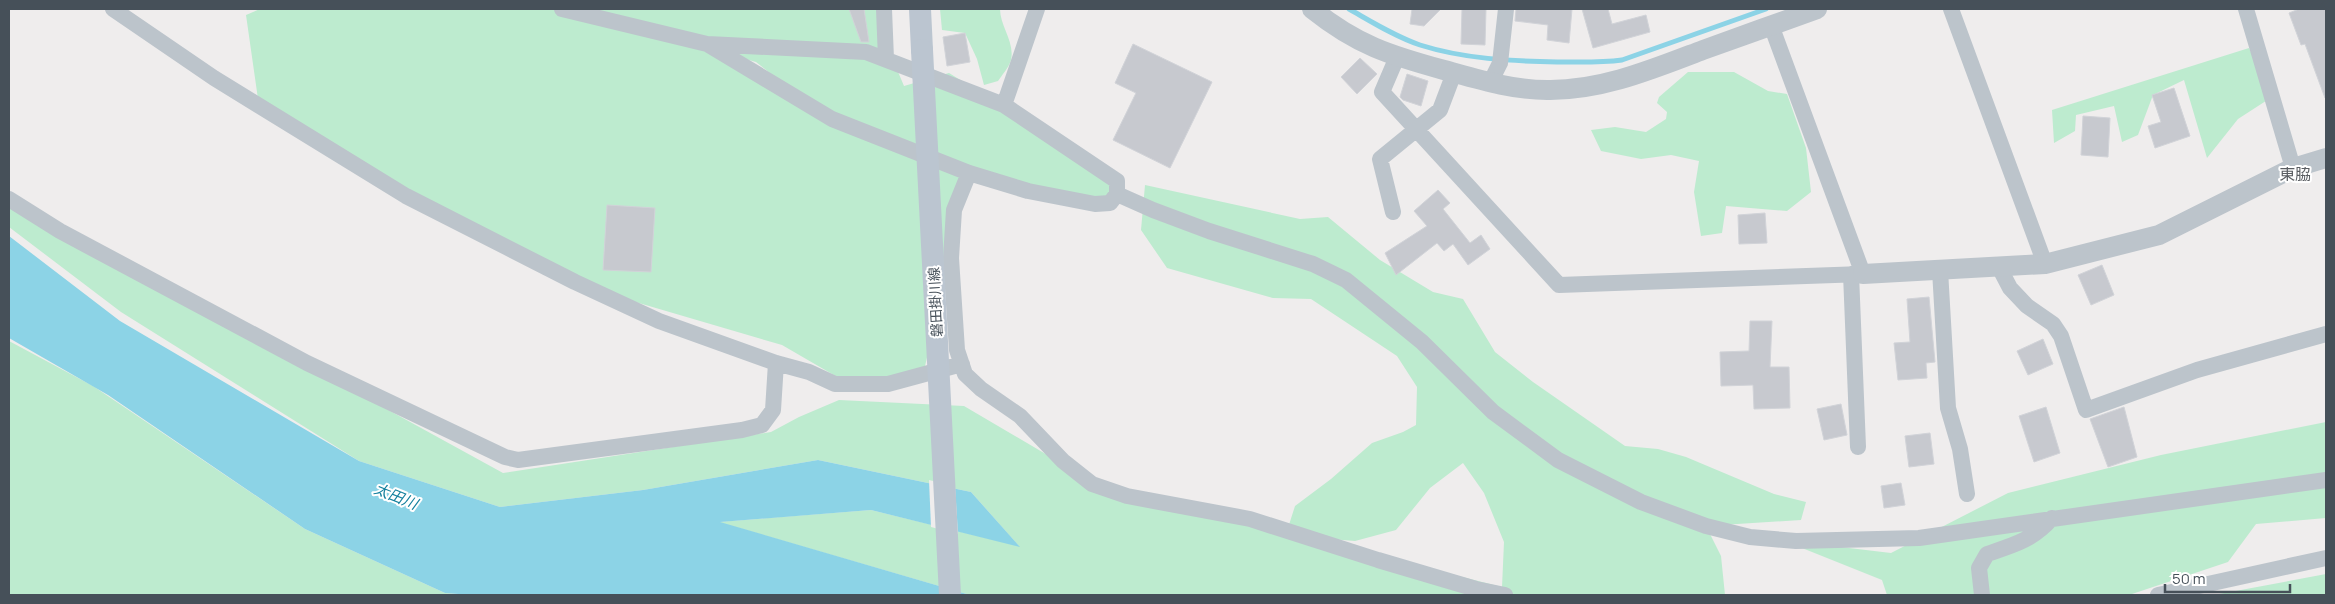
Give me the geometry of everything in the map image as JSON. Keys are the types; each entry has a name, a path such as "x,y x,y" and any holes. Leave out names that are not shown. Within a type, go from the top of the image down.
{"main road":[{"name":"磐田掛川線","path":"920,9 950,595"}],"street":[{"path":"112,9 214,78 406,196 575,282 659,321 809,372 835,384 888,384 962,364"},
{"path":"562,9 707,44 866,52 1004,106 1117,182 1117,194 1110,203 1094,204 1028,191 968,173 832,119 707,44"},
{"path":"884,9 886,59"},
{"path":"1004,106 1037,9"},
{"path":"1312,9 1332,25 1363,44 1397,58 1490,83 1546,90 1586,88 1645,72 1769,17 1817,9"},
{"path":"1490,83 1500,63 1506,9"},
{"path":"1951,9 2045,264"},
{"path":"2246,9 2293,168"},
{"path":"1769,17 1857,274 1858,446"},
{"path":"1397,58 1382,92 1559,285 1857,274 2045,264 2159,235 2293,168 2326,158"},
{"path":"1393,212 1380,159 1440,110 1454,73"},
{"path":"968,173 954,210 952,258 957,350 965,374 981,389 1020,416 1063,461 1092,484 1127,496 1250,519 1378,560 1476,589 1505,595"},
{"path":"1117,194 1209,231 1313,264 1346,280 1422,342 1493,412 1558,460 1641,502 1706,526 1750,537 1796,541 1858,541 1919,538 2326,480"},
{"path":"9,199 60,231 307,363 504,457 518,460 742,430 762,425 773,410 776,362"},
{"path":"1999,267 2010,288 2027,306 2053,324 2061,336 2068,351 2086,410 2197,370 2326,334"},
{"path":"1940,270 1948,408 1960,449 1967,494"},
{"path":"1982,595 1979,568 1987,554 2018,543 2040,532 2052,518"},
{"path":"2158,595 2326,558"}],"green space":[{"path":"260,9 566,9 727,56 805,101 756,62 570,9 884,9 885,41 904,86 949,73 1040,129 1117,181 1110,203 969,173 923,375 851,385 782,345 632,301 493,241 259,106 246,15"},
{"path":"940,9 1000,9 1012,53 1009,65 998,81 984,85 977,59 965,33 942,30"},
{"path":"2249,48 2272,97 2238,119 2207,158 2184,80 2153,95 2138,135 2122,142 2114,106 2076,115 2075,131 2054,143 2052,110"},
{"path":"1688,72 1734,72 1768,91 1787,94 1806,148 1811,192 1787,211 1726,206 1722,233 1701,236 1694,192 1699,161 1671,155 1641,159 1601,151 1591,130 1615,127 1646,132 1666,119 1667,112 1657,103 1659,97"},
{"path":"1145,185 1300,219 1328,217 1380,260 1433,292 1463,299 1495,352 1533,382 1625,446 1658,449 1686,457 1774,494 1806,502 1801,520 1706,526 1721,556 1725,595 970,595 718,522 871,510 1019,546 971,492 818,460 643,490 500,507 359,461 121,312 9,227 9,198 188,300 503,473 771,432 799,417 839,400 964,406 1100,486 1502,587 1504,542 1484,493 1463,463 1430,488 1396,530 1355,541 1306,537 1287,531 1295,506 1331,479 1372,443 1403,432 1416,425 1417,387 1397,356 1311,299 1273,298 1167,268 1141,230"},
{"path":"9,341 93,386 305,529 445,593 471,595 9,595"},
{"path":"2326,422 2326,518 2256,524 2228,562 2129,595 1887,595 1882,580 1782,540 1891,553 2008,493 2161,455"},
{"path":"2326,574 2326,595 2214,595"}],"water":[{"name":"太田川","path":"9,236 120,321 359,461 500,507 643,490 818,460 971,492 1020,547 871,510 720,522 970,595 471,595 445,593 305,529 108,395 9,338"}],"pier":[{"path":"929,480 955,486 958,534 931,527"}],"building":[{"path":"849,9 864,9 869,42 861,42"},
{"path":"1412,9 1441,9 1424,26 1410,24"},
{"path":"1462,9 1486,9 1485,45 1461,44"},
{"path":"1516,9 1572,9 1569,43 1547,40 1548,25 1515,21"},
{"path":"1582,9 1608,9 1612,24 1646,15 1650,32 1593,48"},
{"path":"2299,9 2326,9 2326,98 2305,44 2301,45 2289,13"},
{"path":"965,33 970,62 947,66 943,37"},
{"path":"1133,44 1212,82 1170,168 1113,140 1136,93 1115,83"},
{"path":"1360,58 1377,74 1357,94 1341,77"},
{"path":"1407,74 1428,81 1421,106 1403,100 1400,97"},
{"path":"2174,88 2190,136 2155,148 2148,126 2161,122 2152,95"},
{"path":"2083,116 2110,118 2108,157 2081,155"},
{"path":"1438,190 1450,203 1443,209 1470,243 1481,235 1490,249 1468,265 1453,244 1444,251 1437,243 1396,275 1385,253 1427,226 1414,211"},
{"path":"607,205 655,208 651,272 603,270"},
{"path":"1765,213 1767,243 1739,244 1738,215"},
{"path":"2102,265 2114,295 2091,305 2078,275"},
{"path":"1929,297 1935,362 1926,363 1927,378 1898,380 1894,343 1910,342 1907,299"},
{"path":"1750,321 1772,321 1770,367 1789,367 1790,408 1754,409 1753,385 1721,386 1720,352 1749,351"},
{"path":"2043,339 2053,364 2028,375 2017,351"},
{"path":"1841,404 1847,435 1824,440 1817,409"},
{"path":"2046,407 2060,453 2034,462 2019,416"},
{"path":"2124,407 2137,457 2108,467 2090,419"},
{"path":"1930,433 1934,464 1909,467 1905,436"},
{"path":"1901,483 1905,505 1884,508 1881,486"}],"waterway":[{"path":"1349,9 1402,38 1437,50 1505,60 1540,62 1606,62 1622,60 1766,9"}],"district":[{"name":"東脇","path":"2295,174"}]}
